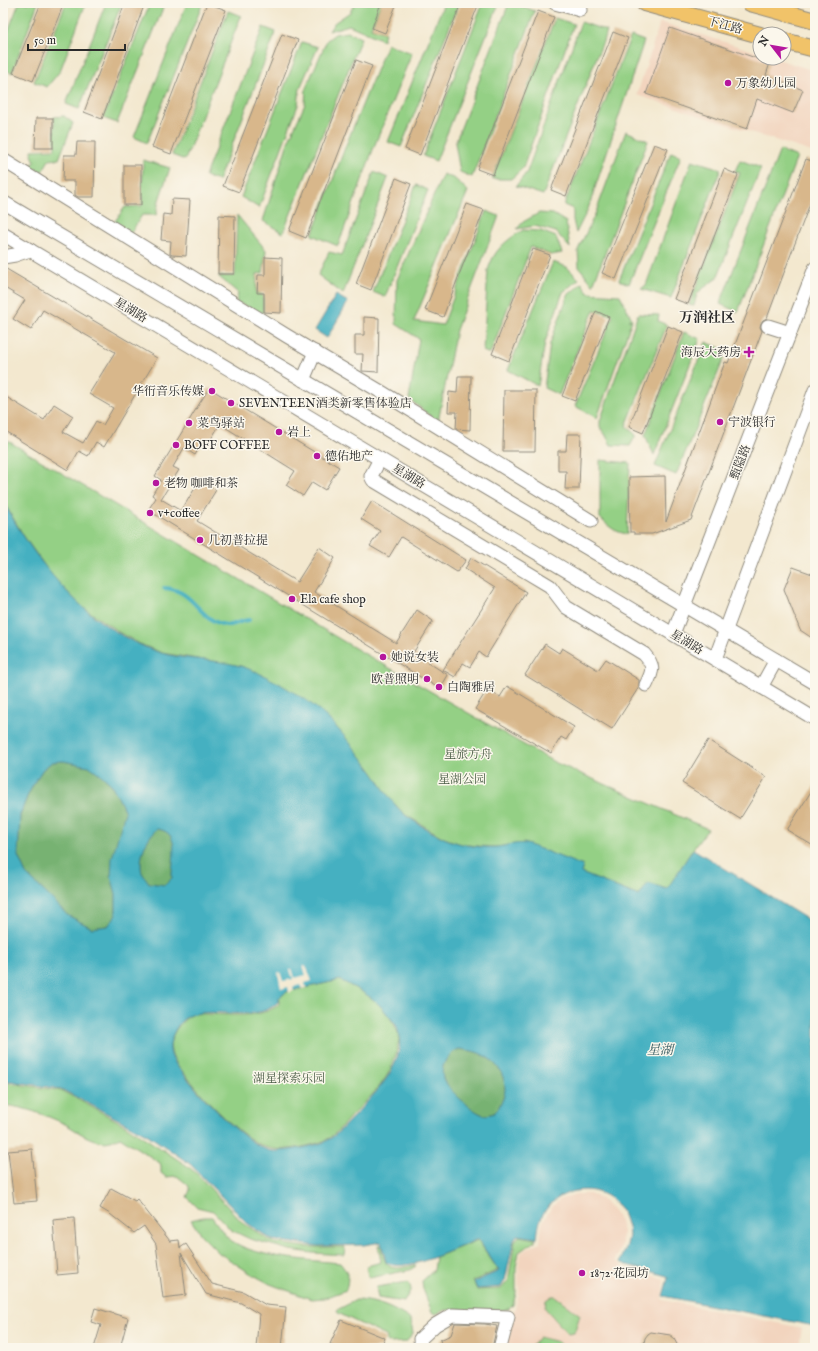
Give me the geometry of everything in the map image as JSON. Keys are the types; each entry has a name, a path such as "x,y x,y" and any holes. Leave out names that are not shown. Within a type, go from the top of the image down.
{"main road":[{"name":"下江路","path":"644,3 752,32"},
{"path":"750,3 815,21"},
{"path":"792,43 815,49"}],"street":[{"path":"555,3 580,10"},
{"path":"3,160 591,521"},
{"path":"3,202 815,683"},
{"name":"星湖路","path":"3,234 815,719"},
{"path":"3,256 15,255 30,250"},
{"name":"甄隘路","path":"673,634 815,268"},
{"path":"768,326 790,333"},
{"path":"304,380 315,352"},
{"path":"715,659 815,390"},
{"path":"380,459 371,476 373,480 550,586 566,607 644,654 652,665 651,674 646,685"},
{"path":"761,687 776,660"},
{"path":"421,1348 420,1339 435,1325 452,1315 508,1317 500,1348"}],"shaded area":[{"name":"万象幼儿园","path":"660,22 752,51 752,66 792,66 792,64 815,71 815,153 637,95"},
{"name":"1872·花园坊","path":"575,1194 590,1194 601,1199 613,1210 620,1221 623,1232 621,1250 615,1260 624,1267 664,1279 662,1300 802,1328 799,1348 504,1348 519,1293 518,1268 521,1252 540,1242 542,1223 552,1207 559,1200"}],"green space":[{"path":"19,3 38,3 12,73 3,69 3,44"},
{"path":"66,3 86,3 60,71 47,87 34,82"},
{"path":"106,3 122,3 79,109 66,104"},
{"path":"150,3 165,3 117,123 103,118"},
{"path":"187,3 203,3 147,143 134,137"},
{"path":"355,3 381,3 371,28 385,33 383,40 349,25 329,31 334,23 350,12"},
{"path":"444,3 459,3 401,147 388,142"},
{"path":"483,3 490,3 498,6 436,161 423,156"},
{"path":"509,3 535,11 472,177 460,172 455,143"},
{"path":"228,11 241,16 185,160 172,155"},
{"path":"555,18 574,24 523,168 511,179 492,179"},
{"path":"581,22 607,31 543,195 516,186 527,172"},
{"path":"263,27 276,32 218,181 205,176"},
{"path":"348,32 361,38 283,233 263,221 288,142 305,104 306,88 327,40 335,34"},
{"path":"631,36 644,41 588,209 576,233 573,220 573,209 564,205"},
{"path":"302,42 318,47 300,88 298,105 259,208 241,197"},
{"path":"387,44 412,53 374,147 338,246 312,235 346,145"},
{"path":"64,116 73,123 59,159 49,160 38,178 26,169 35,162 32,155 32,150 55,149 54,117"},
{"path":"626,131 648,141 593,285 579,267 578,250 596,212"},
{"path":"780,150 797,157 738,312 720,304"},
{"path":"671,152 681,156 629,284 619,280"},
{"path":"143,160 170,168 159,200 156,215 142,215 129,236 113,224 125,207 142,206"},
{"path":"692,160 721,169 671,298 641,289 646,285"},
{"path":"740,160 761,168 717,278 697,293 694,306 689,305 740,173 735,171"},
{"path":"374,172 388,178 343,294 318,275 329,252 342,255"},
{"path":"443,174 455,179 468,191 414,321 443,325 486,211 499,216 456,330 438,422 409,399 419,339 396,324 397,280"},
{"path":"416,185 428,190 385,297 373,292"},
{"path":"539,213 553,214 566,222 570,248 556,232 535,226 517,229 523,222"},
{"path":"237,215 266,250 263,273 257,274 256,293 263,295 263,313 236,302 238,293 218,276 235,276"},
{"path":"523,230 541,231 556,237 562,253 551,255 531,247 490,354 483,351 488,270 497,251 511,238"},
{"path":"553,262 567,267 579,279 563,292 545,342 538,386 508,370"},
{"path":"582,283 588,293 620,295 632,319 628,320 632,320 597,418 575,406 613,316 594,310 559,395 544,388 550,344 568,295"},
{"path":"638,314 659,315 658,321 667,325 626,426 636,435 630,446 611,445 600,427 600,421"},
{"path":"684,332 700,339 654,455 645,435"},
{"path":"706,342 727,351 676,475 655,466"},
{"name":"星湖公园","path":"3,438 353,647 554,762 708,829 693,849 667,890 648,883 639,896 581,873 583,866 524,843 496,847 478,846 461,844 444,838 404,814 390,799 371,770 333,723 312,705 291,691 266,677 241,666 162,653 140,644 120,633 81,606 52,576 25,538 3,501"},
{"path":"600,460 630,463 627,534 612,529 600,518"},
{"path":"63,761 90,766 100,774 111,784 125,812 111,876 116,894 116,915 108,926 92,928 67,915 26,874 18,856 20,815 27,797 43,769 52,762"},
{"path":"157,829 165,831 170,836 174,849 172,878 165,885 149,883 142,873 141,867 142,855 146,843"},
{"name":"湖星探索乐园","path":"340,980 366,994 378,1004 395,1026 398,1032 399,1040 391,1069 386,1077 374,1093 340,1129 326,1140 292,1149 272,1149 252,1140 230,1123 201,1093 172,1055 171,1042 173,1035 176,1029 191,1015 244,1015 263,1012 272,1009 279,1004 279,998 286,992"},
{"path":"459,1049 483,1055 499,1069 505,1089 501,1103 494,1113 485,1115 475,1111 446,1085 442,1076 443,1066 448,1057"},
{"path":"3,1082 64,1092 125,1125 186,1165 196,1173 243,1223 269,1240 276,1243 306,1247 345,1247 344,1255 290,1250 250,1239 231,1230 213,1211 197,1207 187,1197 190,1190 188,1185 177,1176 166,1177 161,1173 160,1163 120,1137 112,1141 102,1142 86,1136 65,1124 43,1115 3,1105"},
{"path":"203,1217 212,1217 227,1237 250,1250 280,1257 340,1263 348,1276 346,1290 325,1298 311,1299 270,1284 219,1253 201,1235 191,1220"},
{"path":"519,1236 535,1239 535,1241 519,1252 516,1267 516,1293 513,1305 509,1309 445,1310 436,1314 432,1312 423,1289 422,1281 434,1270 436,1257 478,1240 498,1270 473,1281 477,1290 501,1289 508,1281 515,1241"},
{"path":"378,1245 381,1245 384,1260 390,1267 400,1268 416,1266 410,1270 369,1278 366,1268 367,1266 381,1262"},
{"path":"408,1282 411,1289 404,1302 378,1298 376,1287"},
{"path":"552,1296 555,1296 580,1315 574,1333 568,1334 545,1308 546,1300"},
{"path":"356,1300 378,1303 405,1316 411,1320 413,1334 406,1342 391,1343 386,1341 386,1336 338,1313 337,1310"},
{"path":"539,1337 559,1342 562,1348 530,1348"}],"water":[{"path":"336,295 348,302 327,338 315,330"},
{"name":"星湖","path":"3,501 32,549 49,571 88,612 111,629 135,642 161,653 221,662 249,669 276,682 310,703 343,734 398,808 417,823 434,833 463,844 484,847 497,847 519,843 528,844 583,866 581,873 639,896 648,883 667,889 693,849 815,924 815,1326 663,1296 668,1278 667,1276 620,1262 626,1249 629,1232 624,1215 617,1204 607,1196 584,1190 561,1196 551,1204 543,1214 537,1238 517,1235 514,1240 505,1280 501,1287 477,1289 474,1282 499,1271 478,1239 418,1263 405,1265 394,1265 386,1262 381,1242 364,1245 318,1246 272,1240 247,1223 190,1164 148,1135 61,1089 3,1080","holes":["63,761 89,766 111,784 125,812 112,858 111,876 116,894 116,915 108,926 92,928 67,915 26,874 18,856 20,815 35,781 43,769 52,762","157,829 165,831 173,842 172,878 165,885 149,883 142,873 142,855 146,843","340,980 366,994 383,1008 397,1027 400,1040 395,1064 388,1076 381,1086 339,1132 328,1140 309,1146 284,1151 272,1151 252,1142 229,1123 207,1101 175,1063 170,1049 170,1042 179,1024 187,1017 199,1013 212,1012 241,1014 255,1013 268,1009 278,1002 279,998 286,992","459,1049 480,1054 489,1059 499,1069 505,1089 501,1103 494,1113 485,1115 475,1111 456,1095 444,1081 442,1076 443,1066 448,1057"]}],"pier":[{"path":"303,966 306,966 312,981 305,983 306,988 302,989 300,985 293,987 294,991 289,993 288,987 281,989 278,973 280,972 283,981 293,979 290,969 292,969 295,978 306,975"}],"building":[{"path":"41,3 64,3 33,81 13,73"},
{"path":"125,3 145,3 102,119 84,112"},
{"path":"207,3 226,10 171,154 152,147"},
{"path":"381,3 397,3 385,33 372,28"},
{"path":"461,3 479,3 420,155 405,149"},
{"path":"538,11 554,17 493,175 477,169"},
{"name":"万象幼儿园","path":"670,28 752,57 752,66 769,66 766,75 803,90 793,113 757,99 747,129 646,94"},
{"path":"613,32 628,38 566,196 551,190"},
{"path":"282,34 298,40 239,192 223,186"},
{"path":"356,60 372,66 306,238 289,231"},
{"path":"36,118 53,118 53,148 35,148"},
{"path":"77,142 95,142 94,197 78,197 75,195 75,181 63,181 64,155 76,155"},
{"path":"654,144 668,149 616,279 602,273"},
{"path":"806,159 815,162 815,190 767,318 761,323 760,327 762,331 691,520 652,534 634,534 634,532 630,532 629,477 665,476 666,522 725,362 728,363"},
{"path":"124,165 141,165 141,205 124,205"},
{"path":"724,169 738,175 688,304 674,299"},
{"path":"396,178 411,184 371,290 356,284"},
{"path":"172,199 190,200 186,256 170,254 171,241 161,240 163,214 171,215"},
{"path":"467,204 484,210 443,317 425,310"},
{"path":"219,215 235,216 234,274 218,274"},
{"path":"533,249 550,255 509,361 492,354"},
{"path":"265,257 282,258 281,313 264,312 264,293 257,293 258,275 265,275"},
{"path":"3,267 157,358 104,447 96,442 88,456 79,451 68,470 3,430 3,395 44,420 54,404 73,416 63,432 83,443 96,421 103,425 113,408 89,394 115,352 43,310 31,330 13,319 25,300 3,287"},
{"path":"596,311 609,317 575,401 562,396"},
{"path":"364,317 379,318 378,372 362,371 363,354 355,354 355,335 364,335"},
{"path":"668,326 683,332 643,433 629,427"},
{"path":"458,376 471,376 470,430 456,429 457,412 448,412 449,392 457,393"},
{"path":"209,388 339,467 325,490 312,482 303,496 286,485 295,471 220,424 207,446 202,443 195,455 184,448 173,467 179,470 161,499 181,511 200,480 216,490 197,521 297,582 319,547 335,558 314,592 396,643 417,610 433,621 413,653 448,675 440,689 148,510 156,498 152,495 161,480 155,476"},
{"path":"504,390 536,390 535,451 503,451"},
{"path":"567,434 581,434 579,489 565,489 566,471 558,471 558,451 566,451"},
{"path":"372,501 466,560 457,572 401,537 389,557 370,546 380,531 361,519"},
{"path":"471,558 526,592 486,657 479,652 470,667 463,663 455,677 443,670 495,588 465,569"},
{"path":"793,567 815,575 815,640 800,630 784,589"},
{"path":"545,644 559,653 562,648 598,670 606,659 639,680 639,687 612,729 525,675"},
{"path":"507,686 574,727 566,740 561,737 551,753 475,709 487,690 500,697"},
{"path":"708,740 766,777 740,819 682,783"},
{"path":"815,785 815,847 787,830"},
{"path":"32,1149 37,1201 14,1203 8,1151"},
{"path":"111,1188 135,1201 137,1199 170,1241 179,1240 180,1248 186,1244 212,1284 244,1292 266,1305 286,1307 282,1348 256,1348 259,1314 241,1303 206,1294 181,1253 186,1295 163,1298 156,1244 144,1226 134,1233 100,1208"},
{"path":"74,1218 78,1273 57,1275 53,1220"},
{"path":"95,1308 128,1318 120,1348 94,1348 101,1325 91,1322"},
{"path":"341,1320 385,1338 381,1348 340,1348 330,1344"},
{"path":"455,1323 497,1326 492,1348 442,1348 440,1340 451,1335"},
{"path":"651,1332 670,1335 673,1337 679,1348 643,1348 645,1338"}],"waterway":[{"path":"164,588 183,594 210,619 218,623 231,625 249,620"}],"place":[{"name":"万象幼儿园","path":"728,83"},
{"name":"海辰大药房","path":"749,352"},
{"name":"华衎音乐传媒","path":"212,391"},
{"name":"SEVENTEEN酒类新零售体验店","path":"231,403"},
{"name":"宁波银行","path":"720,422"},
{"name":"菜鸟驿站","path":"189,423"},
{"name":"岩上","path":"279,432"},
{"name":"BOFF COFFEE","path":"176,445"},
{"name":"德佑地产","path":"317,456"},
{"name":"老物 咖啡和茶","path":"156,483"},
{"name":"v+coffee","path":"150,513"},
{"name":"几初普拉提","path":"200,540"},
{"name":"Ela cafe shop","path":"292,599"},
{"name":"她说女装","path":"383,657"},
{"name":"欧普照明","path":"427,679"},
{"name":"白陶雅居","path":"439,687"},
{"name":"1872·花园坊","path":"582,1273"}],"district":[{"name":"万润社区","path":"707,317"}],"park label":[{"name":"星旅方舟","path":"468,754"}]}
